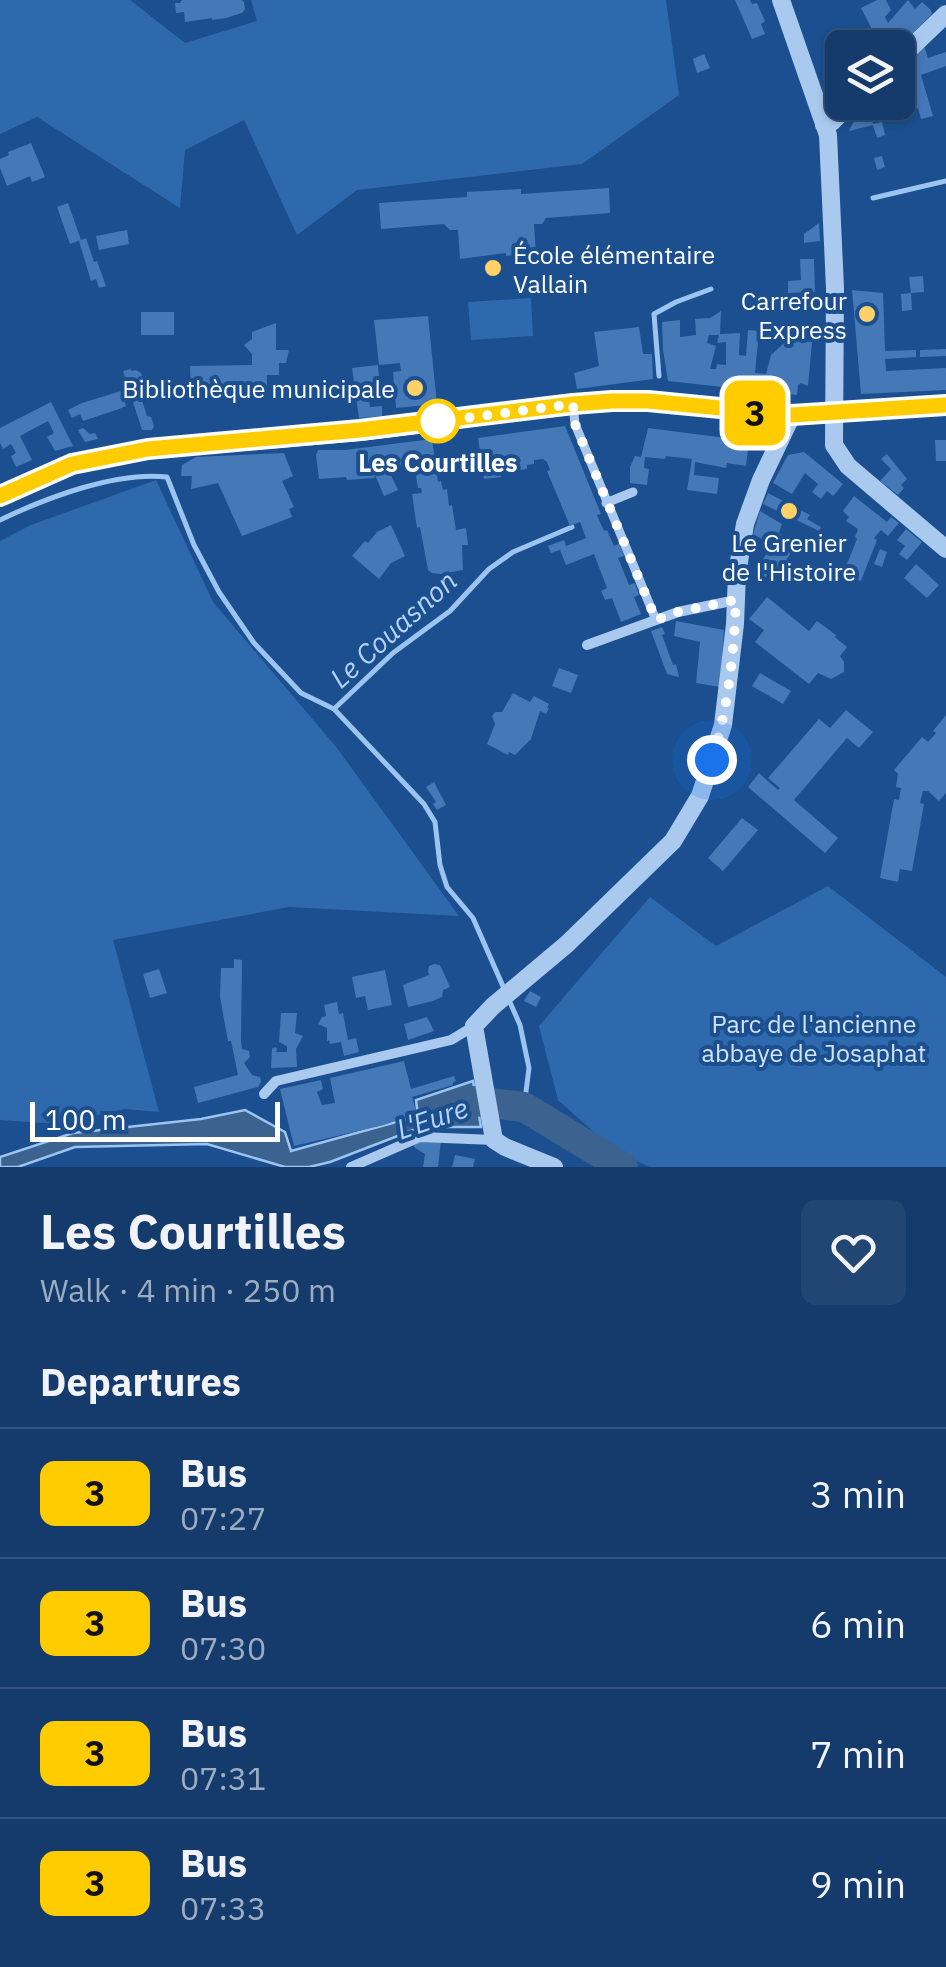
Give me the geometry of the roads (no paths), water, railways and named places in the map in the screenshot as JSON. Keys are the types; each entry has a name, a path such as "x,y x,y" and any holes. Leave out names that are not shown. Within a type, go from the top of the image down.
{"main road":[{"path":"0,496 72,464 148,449 360,430 573,404 648,401 792,415 946,405"}],"street":[{"path":"781,0 828,135 835,288 834,445 848,466 946,550"},
{"path":"915,44 946,14"},
{"path":"824,125 834,120"},
{"path":"573,404 575,424 656,620"},
{"path":"264,1094 276,1081 451,1040 474,1026 567,944 673,841 700,796 723,725 745,524 792,415"},
{"path":"606,503 633,492"},
{"path":"587,645 678,612 736,600"},
{"path":"474,1026 492,1135 504,1147 554,1167"},
{"path":"351,1167 420,1137 492,1135"}],"water":[{"path":"473,1081 481,1127 421,1127 309,1167 285,1167 207,1144 75,1147 18,1167 0,1167 0,1157 73,1133 201,1119 245,1110 285,1132 291,1151 418,1116 416,1100"}],"waterway":[{"name":"Le Couasnon","path":"873,198 946,181"},
{"name":"Le Couasnon","path":"659,376 654,314 711,289"},
{"name":"Le Couasnon","path":"0,520 104,482 167,477 194,545 219,592 254,643 301,693 334,709 424,804 435,822 447,887 473,918 520,1025 529,1068 524,1107"},
{"name":"Le Couasnon","path":"334,709 393,653 450,611 489,569 513,552 572,527"},
{"name":"L'Eure","path":"438,1115 475,1101 524,1107 623,1167"}],"place":[{"name":"École élémentaire Vallain","path":"493,268"},
{"name":"Carrefour Express","path":"867,314"},
{"name":"Bibliothèque municipale","path":"415,388"},
{"name":"Les Courtilles","path":"438,421"},
{"name":"Le Grenier de l'Histoire","path":"789,511"}],"park label":[{"name":"Parc de l'ancienne abbaye de Josaphat","path":"814,1038"}]}
